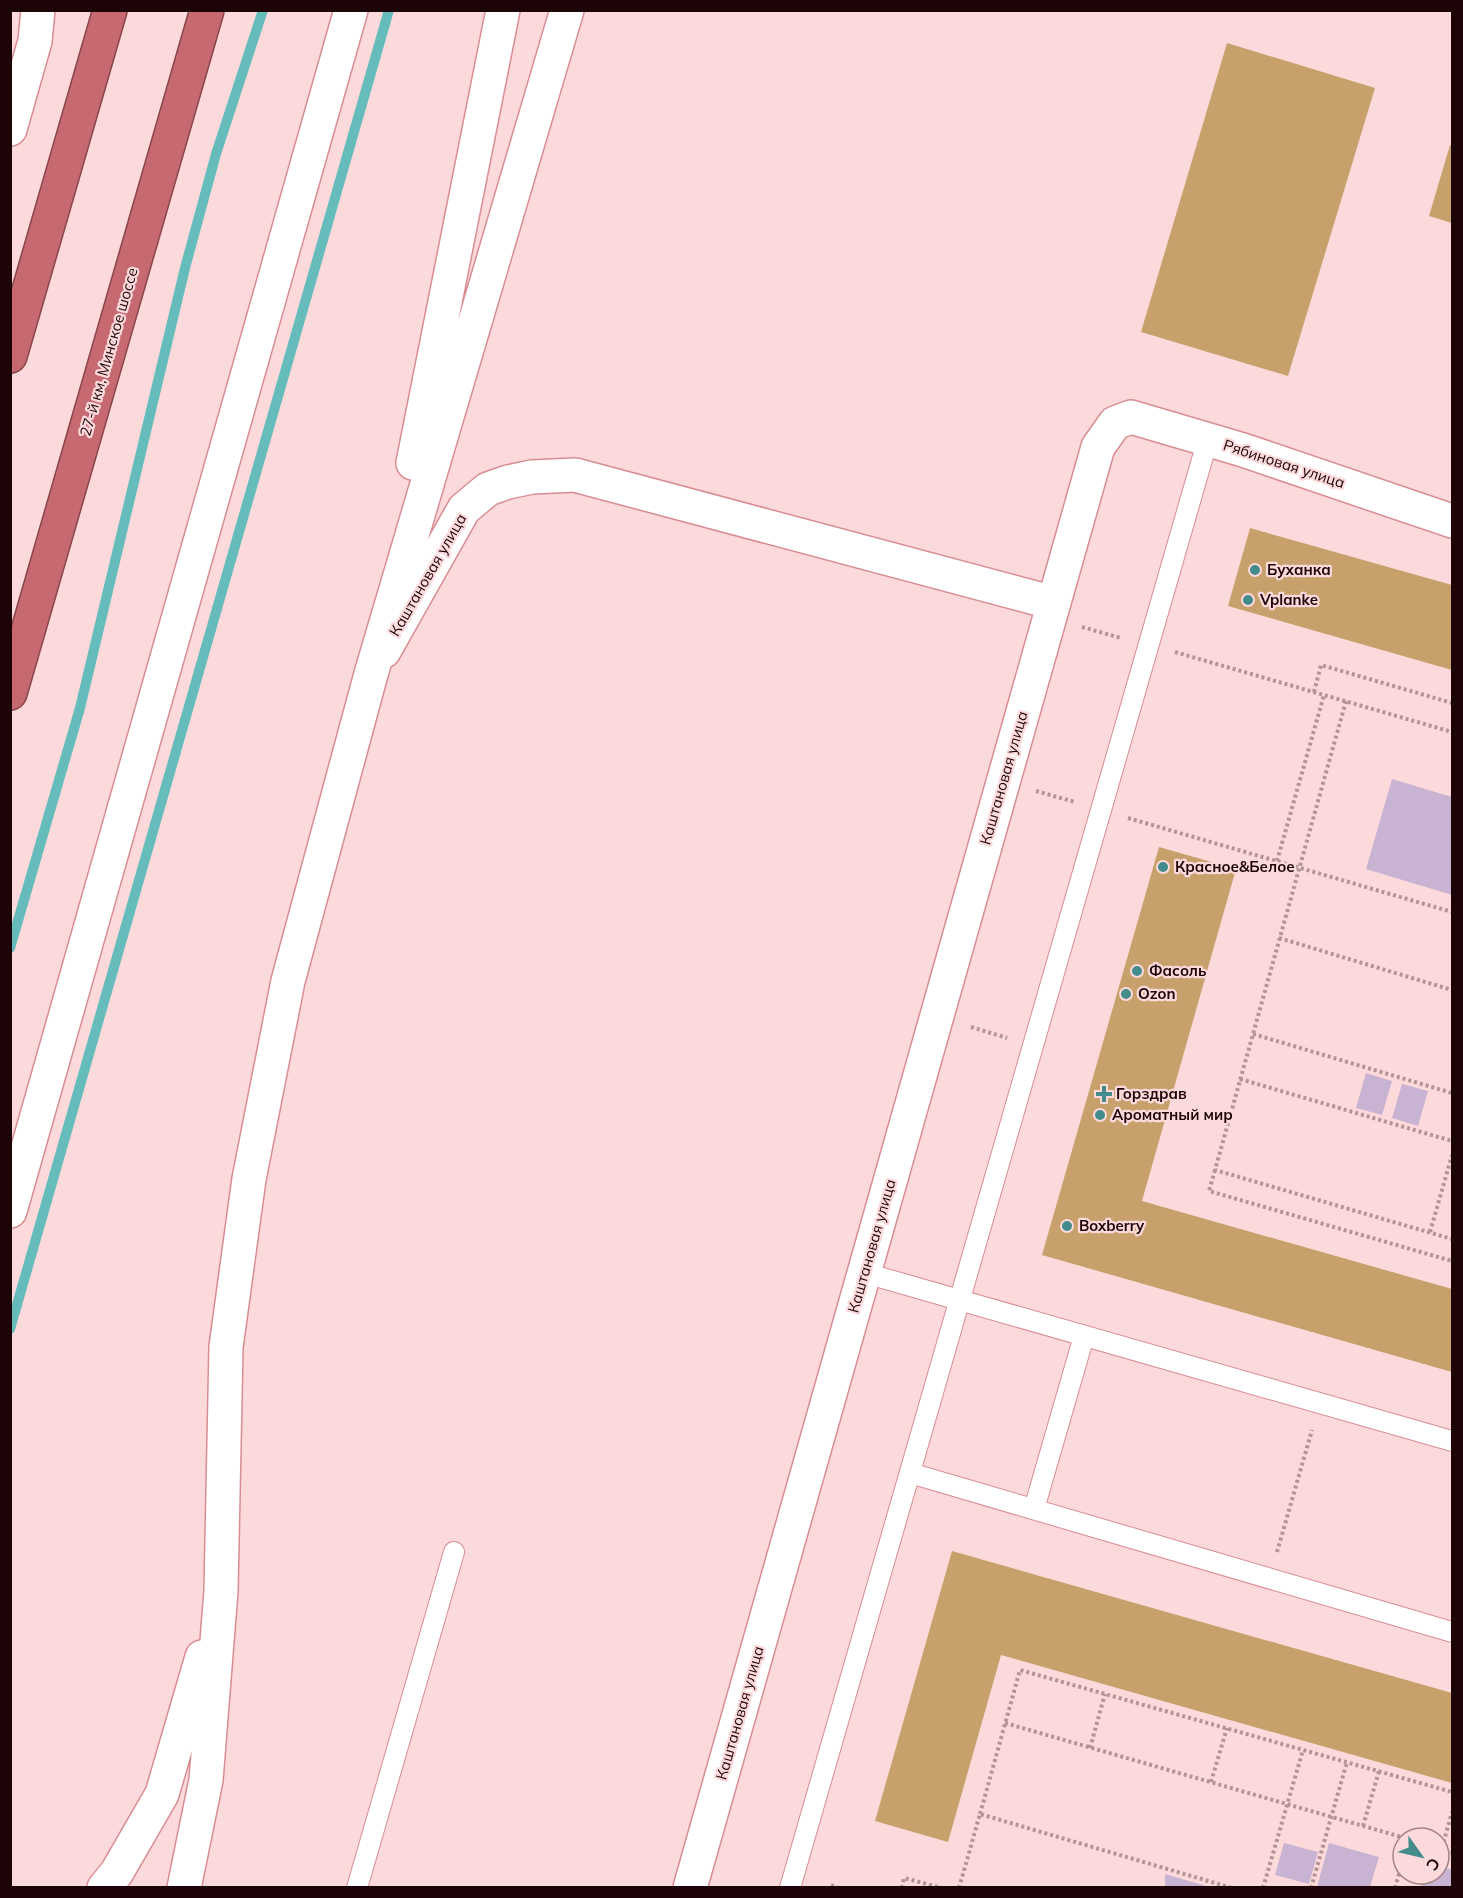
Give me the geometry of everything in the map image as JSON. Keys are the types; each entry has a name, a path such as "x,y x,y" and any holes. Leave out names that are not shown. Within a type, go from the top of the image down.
{"highway":[{"path":"10,356 110,10"},
{"name":"27-й км, Минское шоссе","path":"10,693 207,10"}],"street":[{"path":"10,129 35,41 38,10"},
{"path":"10,1211 351,10"},
{"path":"371,674 503,10"},
{"path":"184,1887 206,1780 221,1591 226,1347 249,1179 288,981 371,674 567,10"},
{"name":"Рябиновая улица","path":"1115,423 1131,417 1208,439 1452,521"},
{"name":"Каштановая улица","path":"690,1887 1098,447 1115,423"},
{"name":"Каштановая улица","path":"371,674 464,509 488,489 532,477 575,475 1054,603"},
{"path":"104,1887 117,1872 162,1794 221,1591"}],"lane":[{"path":"790,1887 1208,439"},
{"path":"865,1273 1452,1441"},
{"path":"1034,1509 1084,1336"},
{"path":"910,1473 1452,1632"},
{"path":"357,1887 453,1551"}],"path":[{"path":"1212,662 1452,732"},
{"path":"1314,692 1321,665 1452,704"},
{"path":"1277,861 1324,695"},
{"path":"1346,701 1209,1191 1452,1261"},
{"path":"1164,828 1452,912"},
{"path":"1280,938 1452,990"},
{"path":"937,1017 1033,1045"},
{"path":"1253,1034 1452,1093"},
{"path":"1240,1079 1452,1141"},
{"path":"1430,1232 1452,1155"},
{"path":"1215,1170 1452,1239"},
{"path":"1270,1578 1320,1403"},
{"path":"959,1887 1020,1670 1452,1792"},
{"path":"1090,1748 1105,1694"},
{"path":"1005,1723 1391,1834"},
{"path":"1211,1782 1227,1728"},
{"path":"1263,1887 1303,1750"},
{"path":"1311,1887 1347,1762"},
{"path":"1364,1826 1379,1771"},
{"path":"980,1814 1232,1887"},
{"path":"902,1887 904,1878 942,1887"},
{"path":"831,1885 839,1887"}],"shaded area":[{"path":"1392,779 1452,797 1452,895 1366,869"},
{"path":"1366,1073 1392,1081 1382,1115 1356,1108"},
{"path":"1402,1084 1428,1091 1418,1126 1392,1118"},
{"path":"1284,1843 1318,1852 1309,1884 1275,1875"},
{"path":"1329,1843 1379,1857 1370,1887 1317,1887"},
{"path":"1452,1870 1452,1887 1421,1887 1451,1886"},
{"path":"1165,1874 1210,1887 1165,1887"}],"building":[{"path":"1227,43 1375,88 1288,376 1141,332"},
{"path":"1450,145 1452,146 1452,223 1429,216"},
{"path":"1250,528 1452,585 1452,670 1228,606"},
{"path":"1159,847 1236,869 1142,1201 1452,1289 1452,1372 1042,1255"},
{"path":"952,1551 1452,1693 1452,1783 1001,1655 948,1842 875,1821"}],"waterway":[{"path":"10,948 80,708 185,268 216,154 263,10"},
{"path":"10,1329 389,10"}],"place":[{"name":"Буханка","path":"1255,570"},
{"name":"Vplanke","path":"1248,600"},
{"name":"Красное&Белое","path":"1163,867"},
{"name":"Фасоль","path":"1137,971"},
{"name":"Ozon","path":"1126,994"},
{"name":"Горздрав","path":"1104,1094"},
{"name":"Ароматный мир","path":"1100,1115"},
{"name":"Boxberry","path":"1067,1226"}]}
